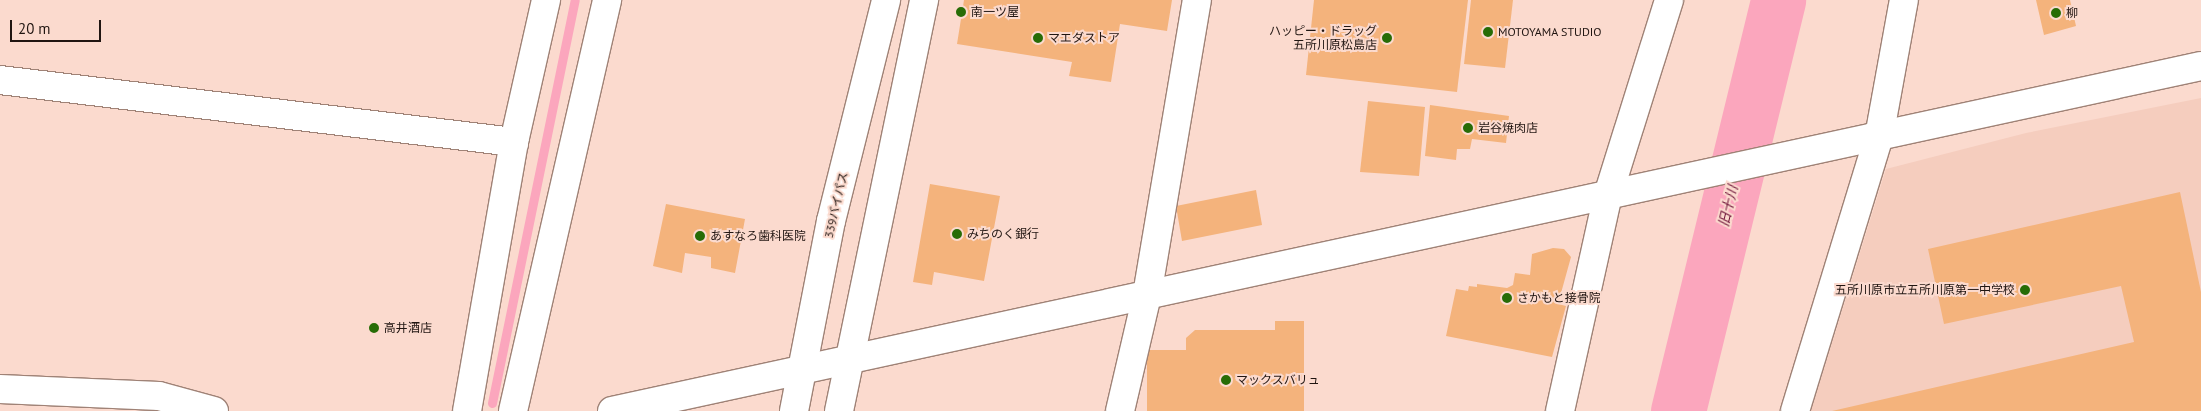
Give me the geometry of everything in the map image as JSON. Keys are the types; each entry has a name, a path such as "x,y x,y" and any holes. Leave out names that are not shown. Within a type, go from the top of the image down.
{"street":[{"path":"467,411 514,142 546,0"},
{"path":"513,411 607,0"},
{"name":"339バイパス","path":"794,411 831,221 886,0"},
{"path":"839,411 924,0"},
{"path":"1120,411 1147,295 1197,0"},
{"path":"1560,411 1608,195 1669,0"},
{"path":"1796,411 1879,137 1904,0"},
{"path":"612,411 2201,66"},
{"path":"0,80 514,142"},
{"path":"0,389 159,396 214,411"}],"shaded area":[{"name":"五所川原市立五所川原第一中学校","path":"2201,98 2201,411 1811,411 1886,169 2026,133"}],"building":[{"name":"マエダストア","path":"964,0 1172,0 1167,31 1120,24 1111,82 1069,76 1072,62 957,44"},
{"name":"ハッピー・ドラッグ 五所川原松島店","path":"1314,0 1468,0 1457,92 1306,75"},
{"name":"MOTOYAMA STUDIO","path":"1471,0 1513,0 1505,68 1464,64"},
{"name":"柳","path":"2036,0 2070,0 2076,26 2044,35"},
{"path":"1368,101 1425,107 1419,176 1360,172"},
{"name":"岩谷焼肉店","path":"1430,105 1509,116 1506,143 1472,139 1470,149 1457,149 1456,160 1425,156"},
{"name":"みちのく銀行","path":"930,184 1000,196 984,281 934,272 932,285 913,282"},
{"path":"1256,190 1262,225 1182,241 1176,206"},
{"path":"2180,192 2201,292 2201,411 1832,411 2134,342 2121,286 1944,324 1928,249"},
{"name":"あすなろ歯科医院","path":"666,204 745,219 735,273 711,268 711,257 685,253 682,273 653,266"},
{"name":"さかもと接骨院","path":"1553,248 1564,249 1571,257 1558,304 1566,306 1552,357 1446,336 1456,289 1468,291 1469,286 1477,287 1477,284 1507,288 1513,285 1515,273 1530,275 1532,254"},
{"name":"マックスバリュ","path":"1275,321 1304,321 1304,411 1147,411 1147,350 1186,350 1186,338 1195,330 1275,330"}],"waterway":[{"path":"492,403 575,0"},
{"name":"旧十川","path":"1678,411 1778,0"}],"place":[{"name":"南一ツ屋","path":"961,12"},
{"name":"柳","path":"2056,13"},
{"name":"MOTOYAMA STUDIO","path":"1488,32"},
{"name":"マエダストア","path":"1038,38"},
{"name":"ハッピー・ドラッグ 五所川原松島店","path":"1387,38"},
{"name":"岩谷焼肉店","path":"1468,128"},
{"name":"みちのく銀行","path":"957,234"},
{"name":"あすなろ歯科医院","path":"700,236"},
{"name":"五所川原市立五所川原第一中学校","path":"2025,290"},
{"name":"さかもと接骨院","path":"1507,298"},
{"name":"高井酒店","path":"374,328"},
{"name":"マックスバリュ","path":"1226,380"}]}
